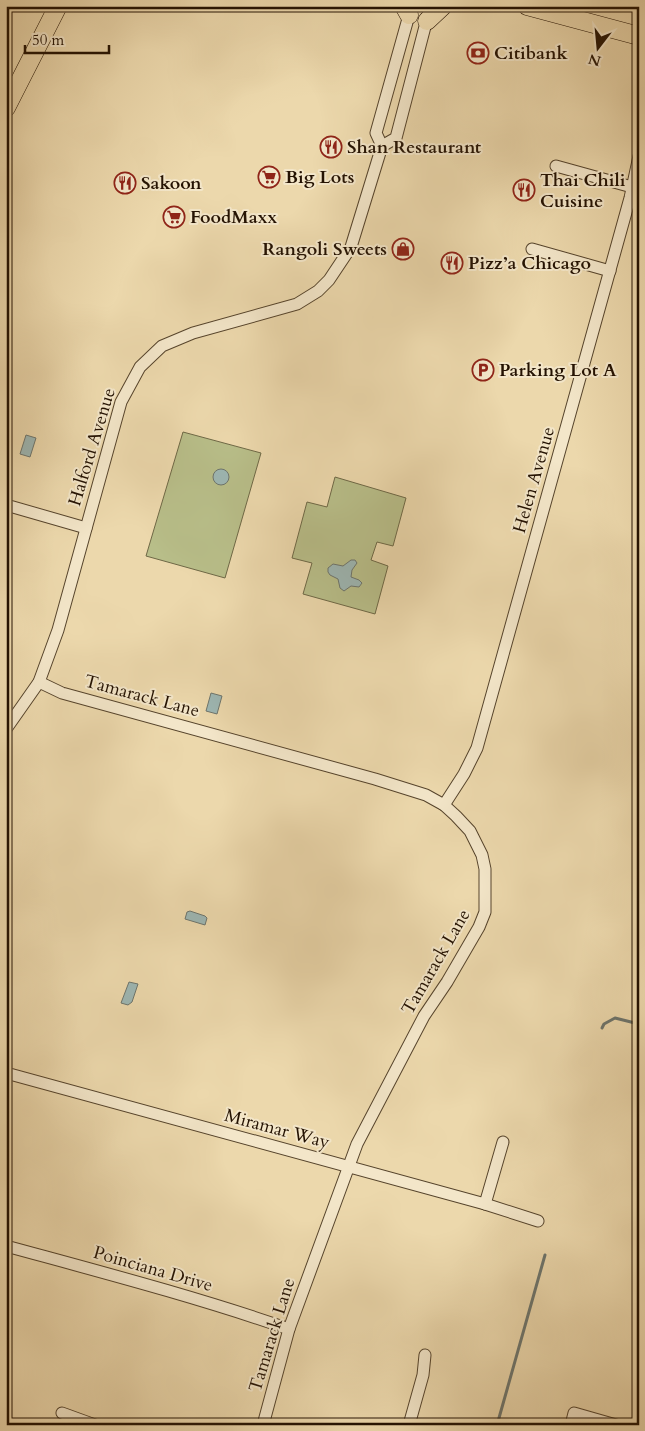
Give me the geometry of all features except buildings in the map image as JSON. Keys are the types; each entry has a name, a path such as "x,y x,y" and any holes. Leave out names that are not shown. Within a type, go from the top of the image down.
{"main road":[{"path":"6,108 58,6"},
{"path":"429,14 443,6"},
{"path":"527,6 639,36"}],"street":[{"name":"Halford Avenue","path":"6,729 39,682 58,630 121,402 140,367 162,346 194,333 298,304 318,291 329,280 350,247 382,146 376,133 408,9"},
{"name":"Halford Avenue","path":"382,146 396,138 429,14"},
{"name":"Helen Avenue","path":"444,806 464,774 477,748 610,271 639,156"},
{"path":"556,166 632,188"},
{"path":"532,249 610,271"},
{"path":"6,505 86,528"},
{"name":"Tamarack Lane","path":"39,682 62,693 426,795 456,816 470,831 482,855 485,869 485,912 476,933 420,1022 357,1144 289,1329 263,1425"},
{"name":"Miramar Way","path":"6,1073 485,1204 538,1221"},
{"path":"485,1204 503,1142"},
{"name":"Poinciana Drive","path":"6,1246 251,1316 289,1329"},
{"path":"409,1425 423,1375 425,1355"},
{"path":"62,1412 94,1425"},
{"path":"571,1425 574,1413 616,1425"}],"green space":[{"path":"183,432 261,453 225,578 146,556"},
{"path":"335,477 406,498 393,546 377,542 371,560 388,566 375,614 303,594 312,563 292,558 307,502 327,507"}],"water":[{"path":"26,435 36,438 30,457 20,454"},
{"path":"218,469 224,469 229,474 227,483 218,485 213,480 213,474"},
{"path":"351,560 355,560 357,563 352,570 351,577 362,583 359,587 351,586 344,591 340,588 338,579 330,575 328,568 333,564 343,566"},
{"path":"211,693 222,696 217,714 206,711"},
{"path":"190,911 205,916 207,918 205,925 185,919 187,912"},
{"path":"129,982 138,984 132,1002 128,1005 121,1003"}],"waterway":[{"path":"602,1028 604,1024 615,1018 639,1024"},
{"path":"497,1425 545,1255"}],"place":[{"name":"Citibank","path":"478,53"},
{"name":"Shan Restaurant","path":"331,147"},
{"name":"Big Lots","path":"269,177"},
{"name":"Sakoon","path":"125,183"},
{"name":"Thai Chili Cuisine","path":"524,190"},
{"name":"FoodMaxx","path":"174,217"},
{"name":"Rangoli Sweets","path":"403,249"},
{"name":"Pizz’a Chicago","path":"452,263"},
{"name":"Parking Lot A","path":"483,370"}]}
